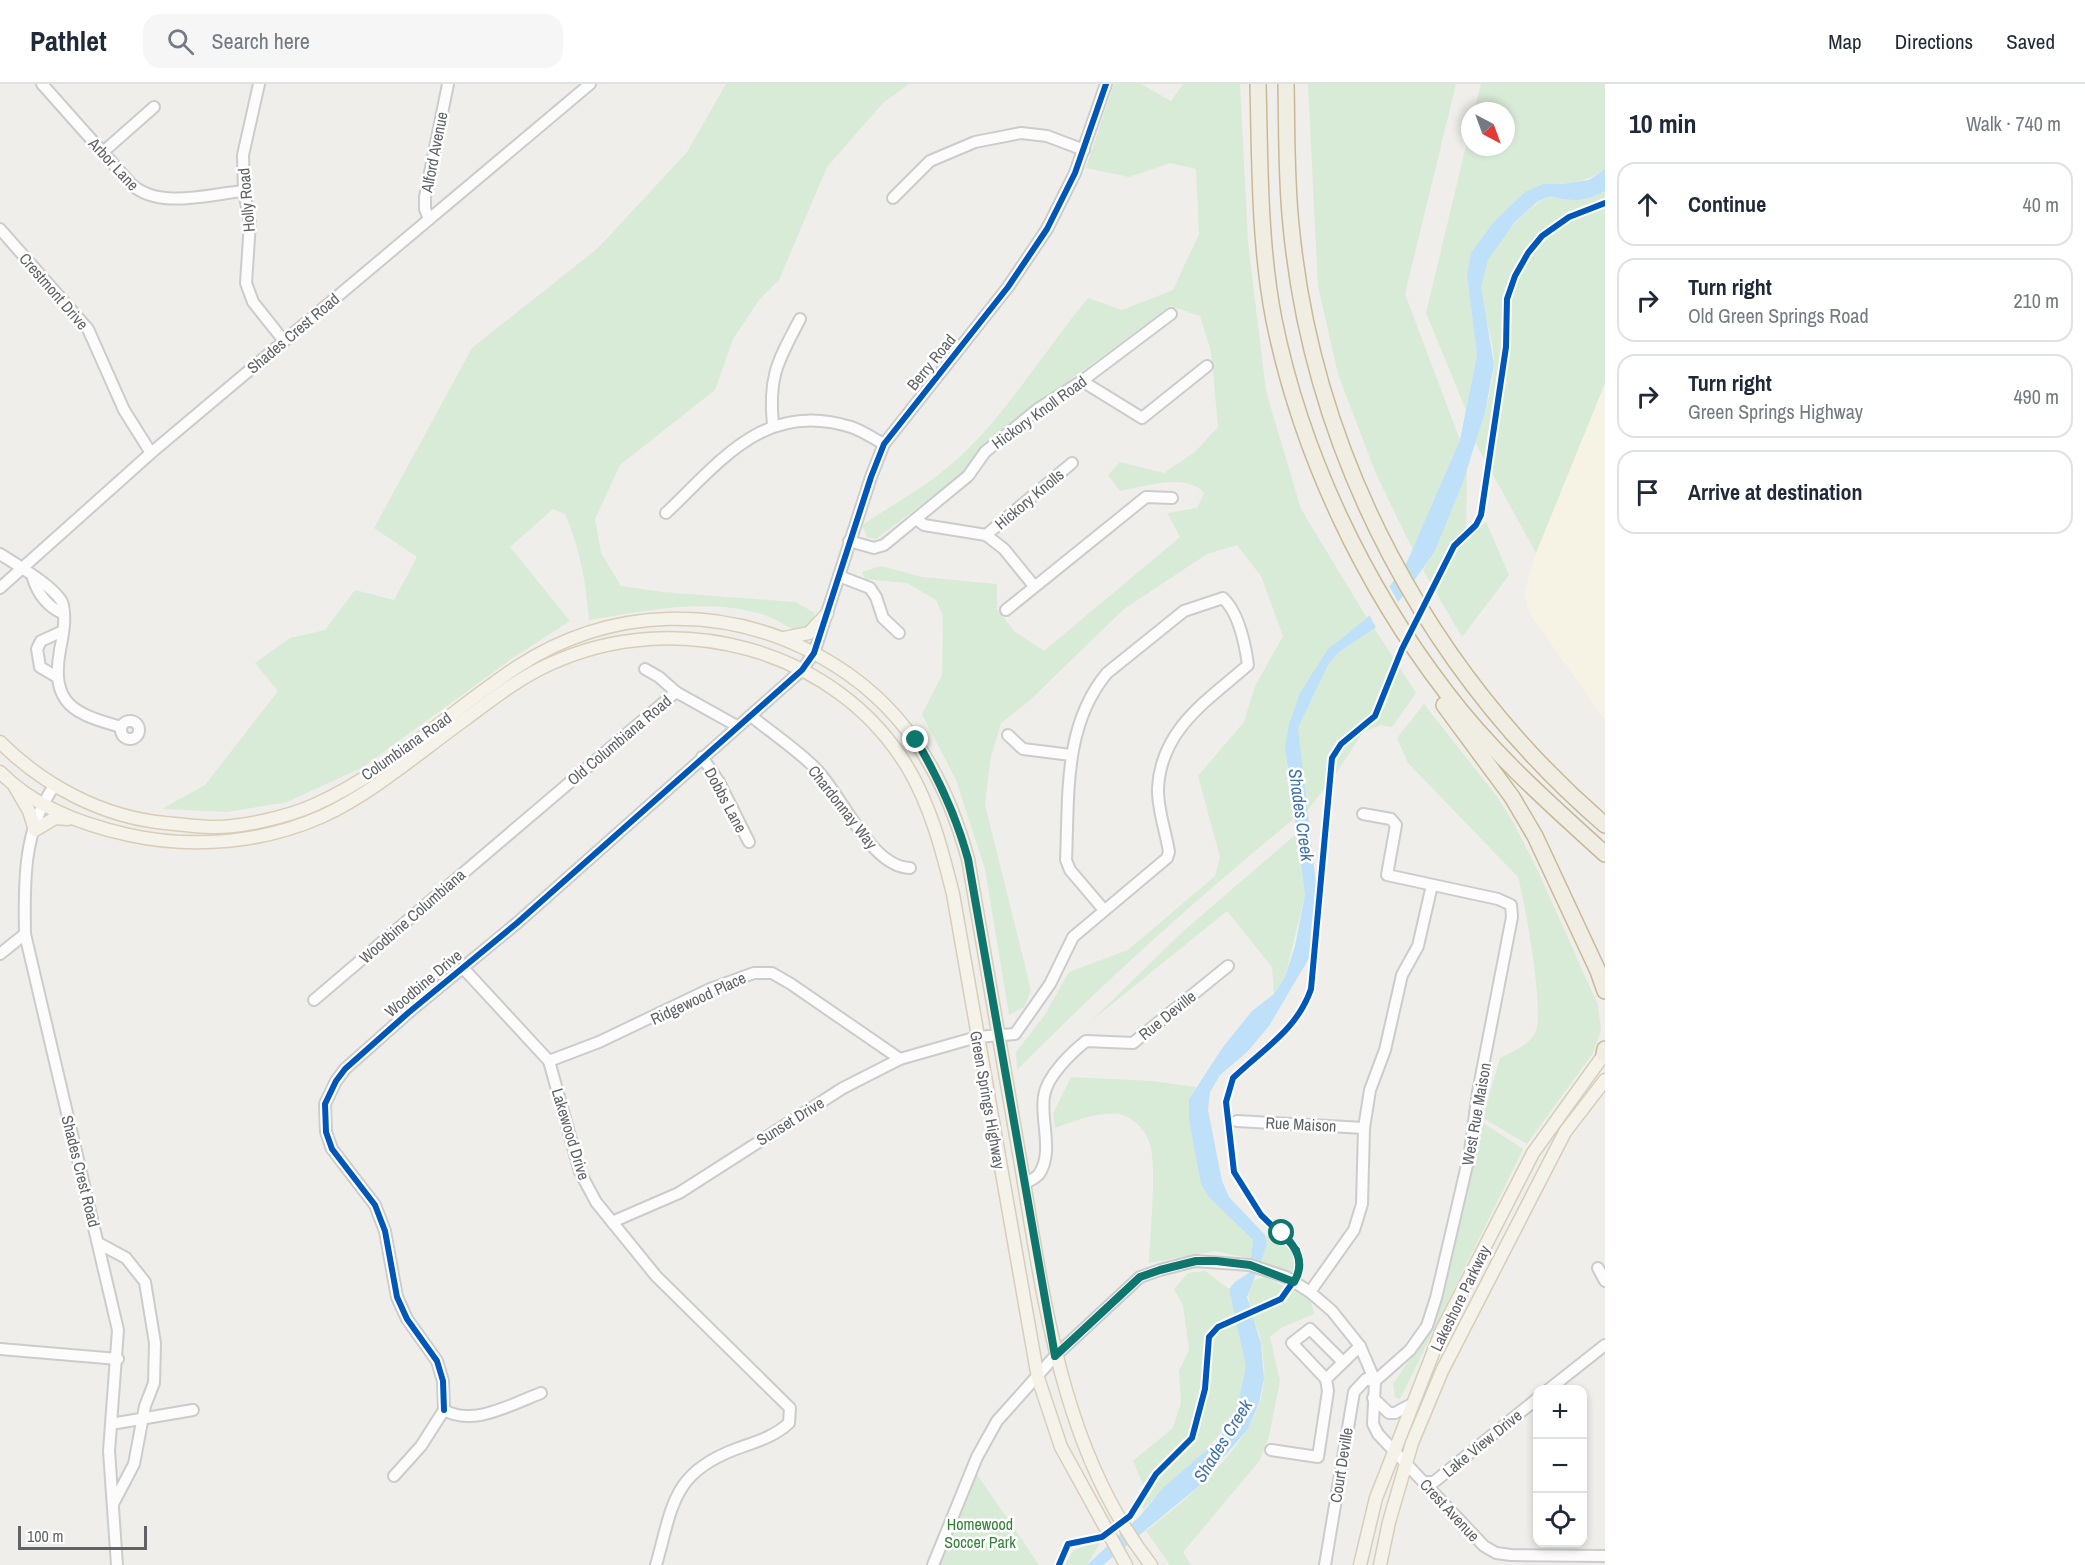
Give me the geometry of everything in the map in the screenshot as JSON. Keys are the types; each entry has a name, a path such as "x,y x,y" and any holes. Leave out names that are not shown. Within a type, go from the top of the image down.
{"highway":[{"path":"1258,84 1263,223 1274,319 1301,421 1334,502 1377,588 1535,836 1602,975 1605,991"},
{"path":"1286,84 1291,225 1302,302 1326,400 1352,475 1402,578 1460,670 1533,758 1605,825"},
{"path":"1445,698 1509,764 1605,854"}],"main road":[{"path":"784,638 809,633 826,614"},
{"name":"Columbiana Road","path":"0,772 41,803 74,820 152,840 206,843 271,835 322,816 357,797 545,651 575,637 615,625 646,620 710,620 747,626 784,638 814,653"},
{"name":"Columbiana Road","path":"0,742 41,778 91,804 150,821 213,827 276,817 314,805 356,781 515,676 588,650 617,643 661,638 736,645 770,655 802,670"},
{"name":"Green Springs Highway","path":"814,653 842,669 879,699 916,740 942,783 957,820 968,859 1055,1356 1080,1437 1112,1503 1151,1565"},
{"name":"Green Springs Highway","path":"802,670 824,683 865,716 885,736 908,769 935,824 953,894 1038,1378 1061,1447 1126,1565"},
{"path":"13,783 29,811 34,830 55,818 74,820"},
{"name":"Lakeshore Parkway","path":"1360,1565 1370,1516 1442,1330 1533,1153 1605,1052"},
{"name":"Lakeshore Parkway","path":"1380,1565 1389,1522 1406,1464 1442,1371 1565,1132 1605,1080"}],"street":[{"name":"Arbor Lane","path":"42,84 139,192 156,199 244,191"},
{"name":"Holly Road","path":"259,84 243,155 244,191 250,223 246,283 253,302 284,341"},
{"name":"Alford Avenue","path":"429,219 425,209 425,196 448,84"},
{"name":"Shades Crest Road","path":"0,588 151,453 590,84"},
{"name":"Berry Road","path":"802,670 814,653 849,541 884,444 1022,268 1063,198 1084,150 1106,84"},
{"path":"103,152 154,107"},
{"path":"894,198 930,161 975,142 1021,133 1047,136 1084,150"},
{"name":"Crestmont Drive","path":"0,229 88,329 124,410 151,453"},
{"name":"Hickory Knoll Road","path":"916,519 968,476 985,452 1038,409 1082,381 1171,314"},
{"path":"773,425 770,396 775,367 800,319"},
{"path":"1082,381 1142,418 1207,366"},
{"path":"666,513 749,436 773,425 805,421 832,422 854,428 884,444"},
{"name":"Hickory Knolls","path":"986,535 1072,463"},
{"path":"1006,610 1146,497 1172,498"},
{"path":"849,541 869,548 879,548 916,519"},
{"name":"Hickory Knolls","path":"916,519 924,525 986,535 1004,549 1034,586"},
{"path":"0,554 23,567 33,578 45,584 63,604 62,613 65,621 57,677 63,694 78,713 121,727"},
{"path":"839,576 870,588 883,618 899,633"},
{"path":"999,1035 1015,1034 1050,984 1073,937 1167,858 1169,852 1158,789 1163,763 1175,732 1184,721 1248,665 1246,649 1231,605 1223,598 1184,611 1107,673 1097,685 1073,742 1066,860 1070,870 1104,910"},
{"path":"57,677 40,667 37,650 41,641 63,631"},
{"path":"645,669 659,677 676,692"},
{"name":"Woodbine Drive","path":"444,1410 443,1381 437,1361 408,1319 397,1297 385,1231 375,1205 332,1149 326,1132 325,1104 345,1069 649,808 702,757 802,670"},
{"name":"Old Columbiana Road","path":"510,833 676,692 737,726"},
{"name":"Chardonnay Way","path":"751,716 812,765 828,782 868,840 886,861 898,868 910,868"},
{"path":"1008,735 1023,749 1071,755"},
{"name":"Dobbs Lane","path":"702,757 719,782 749,842"},
{"name":"Shades Crest Road","path":"55,785 41,803 24,874 25,934 100,1244 118,1330 118,1359 109,1451 117,1565"},
{"name":"West Rue Maison","path":"1363,814 1391,819 1396,825 1387,874 1498,899 1511,905 1512,917 1478,1092 1470,1152 1436,1298 1426,1326 1410,1350 1375,1381"},
{"name":"Woodbine Columbiana","path":"314,1000 510,833"},
{"path":"1310,1292 1354,1230 1362,1204 1364,1128 1370,1090 1385,1050 1402,975 1418,946 1432,885"},
{"path":"0,954 25,934"},
{"name":"Rue Deville","path":"1024,1184 1039,1175 1045,1158 1044,1096 1047,1084 1077,1048 1086,1041 1133,1043 1228,966"},
{"name":"Lakewood Drive","path":"463,968 549,1061 580,1172 596,1202 656,1276 790,1408 789,1423 778,1433 716,1457 692,1472 682,1485 656,1565"},
{"name":"Ridgewood Place","path":"549,1061 599,1042 710,989 754,972 772,974 791,984 900,1059"},
{"name":"Sunset Drive","path":"612,1222 680,1193 833,1094 900,1059 977,1037 999,1035"},
{"name":"Rue Maison","path":"1237,1121 1364,1128"},
{"path":"100,1244 126,1258 145,1282 156,1363 154,1383 142,1419 134,1464 112,1504"},
{"path":"933,1565 976,1457 997,1421 1038,1378 1055,1356 1140,1277 1196,1261 1243,1264 1286,1277 1310,1292 1332,1311 1360,1346 1375,1381"},
{"path":"1598,1268 1605,1281"},
{"path":"1271,1450 1318,1457 1328,1391 1326,1379 1292,1343 1310,1329 1342,1361"},
{"path":"1553,1385 1605,1345"},
{"path":"1326,1379 1360,1346"},
{"path":"0,1350 118,1359"},
{"name":"Court Deville","path":"1325,1565 1353,1392 1366,1379 1375,1381"},
{"name":"Crest Avenue","path":"1375,1381 1373,1424 1393,1452 1425,1482 1484,1546 1496,1553 1605,1556"},
{"path":"394,1476 421,1446 444,1410 455,1417 478,1416 541,1394"},
{"path":"1374,1398 1389,1413 1395,1413 1412,1404"},
{"name":"Lake View Drive","path":"1425,1482 1434,1482 1533,1402"},
{"path":"111,1424 193,1410"}],"shaded area":[{"path":"1605,384 1605,720 1530,614 1524,594 1536,553"}],"green space":[{"path":"726,84 909,84 883,103 827,167 779,280 759,300 733,339 715,390 620,465 595,519 601,553 621,586 662,592 795,602 815,613 812,623 796,631 763,614 716,606 673,608 589,620 584,579 575,540 565,514 553,509 510,547 570,621 514,657 363,767 287,802 227,812 162,809 205,785 278,691 255,663 290,638 325,630 355,590 394,600 417,557 374,528 472,348 598,248 687,152"},
{"path":"1114,84 1141,84 1171,101 1183,84 1240,84 1248,242 1266,391 1301,509 1367,618 1328,649 1285,747 1294,819 1152,941 1017,1070 1016,1052 1044,1016 1069,972 1128,950 1215,876 1220,857 1198,776 1244,722 1255,686 1283,636 1261,576 1237,545 1207,554 1124,609 1028,702 1001,723 990,761 985,805 1031,990 1024,1007 1009,1015 985,869 956,780 922,714 942,675 943,616 936,600 907,583 865,579 862,572 881,566 922,577 997,584 997,609 1014,631 1044,651 1180,537 1167,513 1197,508 1204,493 1186,483 1176,482 1120,491 1108,475 1120,462 1164,473 1195,452 1218,427 1211,351 1200,316 1170,306 997,435 962,474 876,539 867,537 862,525 929,482 966,451 1014,396 1088,298 1122,310 1173,290 1199,234 1196,169 1170,163 1129,177 1086,168"},
{"path":"1308,84 1456,84 1405,294 1460,440 1413,550 1376,474 1338,374 1318,286"},
{"path":"1481,84 1605,84 1605,169 1576,182 1543,184 1467,275 1477,355 1466,410 1426,313 1464,156 1515,156 1515,102 1476,102"},
{"path":"1605,191 1605,383 1536,553 1475,442 1489,395 1494,366 1493,346 1482,298 1482,275 1487,262 1505,234 1539,202 1550,196 1578,200"},
{"path":"1467,468 1466,538 1486,522 1509,575 1462,637 1423,570 1434,553"},
{"path":"1374,628 1416,693 1392,727 1381,725 1363,732 1335,775 1306,812 1298,728 1328,665 1339,652"},
{"path":"1424,704 1498,798 1513,822 1538,871 1598,1005 1601,1030 1593,1053 1527,1144 1483,1118 1500,1058 1530,1040 1536,1030 1538,1019 1536,979 1518,877 1408,763 1397,738"},
{"path":"1296,834 1305,895 1285,977 1274,994 1272,967 1227,911 1091,1021 1179,935"},
{"path":"1071,1077 1152,1081 1196,1087 1189,1099 1208,1196 1253,1240 1252,1259 1215,1251 1149,1263 1153,1170 1148,1139 1133,1121 1118,1114 1094,1116 1055,1128 1053,1113"},
{"path":"1483,1123 1523,1149 1400,1399 1395,1397 1393,1384 1433,1325 1445,1288"},
{"path":"1265,1235 1288,1247 1294,1257 1295,1271 1287,1275 1259,1263 1267,1245"},
{"path":"1205,1271 1229,1289 1245,1358 1243,1390 1235,1411 1209,1446 1144,1509 1140,1506 1145,1489 1133,1461 1173,1428 1181,1403 1179,1371 1189,1350 1183,1305 1174,1289 1188,1273"},
{"path":"1265,1277 1311,1300 1314,1314 1281,1328 1270,1337 1280,1381 1269,1436 1260,1460 1183,1552 1191,1565 1170,1565 1146,1531 1183,1501 1221,1464 1251,1423 1260,1401 1264,1379 1263,1359 1260,1338 1248,1298 1252,1281"},
{"name":"Homewood Soccer Park","path":"972,1467 1039,1565 934,1565"},
{"path":"1098,1541 1100,1543 1087,1565 1065,1565 1073,1551"}],"water":[{"name":"Shades Creek","path":"1605,169 1605,191 1584,199 1572,200 1550,196 1537,202 1514,223 1488,260 1481,287 1494,365 1485,412 1463,482 1434,553 1384,622 1339,652 1328,665 1298,728 1317,893 1312,953 1269,1026 1247,1052 1220,1075 1210,1092 1208,1110 1222,1181 1229,1197 1265,1235 1267,1245 1247,1297 1261,1344 1264,1379 1259,1403 1248,1429 1198,1487 1103,1565 1087,1565 1140,1516 1162,1489 1220,1438 1238,1404 1246,1366 1229,1289 1250,1272 1253,1240 1208,1196 1201,1184 1189,1120 1189,1099 1223,1047 1252,1011 1274,994 1285,977 1295,946 1305,895 1285,747 1289,724 1300,693 1328,649 1367,618 1407,562 1460,440 1477,355 1467,275 1471,253 1493,223 1525,192 1543,184 1589,180"}],"pier":[{"path":"1388,584 1400,605 1385,624 1377,629 1368,613"}],"cycle path":[{"path":"444,1410 443,1381 437,1361 407,1319 397,1297 385,1231 375,1205 332,1149 326,1132 325,1104 336,1081 345,1069 408,1013 517,923 802,670 814,653 871,477 884,444 1008,287 1047,229 1075,173 1106,84"},
{"path":"1059,1565 1068,1544 1102,1537 1130,1516 1156,1474 1192,1438 1205,1389 1209,1337 1218,1327 1281,1299 1298,1275 1297,1250 1261,1215 1234,1172 1226,1102 1233,1078 1288,1028 1305,1003 1311,989 1332,758 1341,744 1375,716 1402,649 1454,546 1476,525 1481,515 1506,347 1507,299 1515,276 1528,253 1542,236 1569,217 1605,203"}],"route":[{"path":"916,740 942,783 957,820 968,859 1055,1356 1140,1277 1160,1270 1196,1261 1216,1261 1250,1265 1294,1282 1298,1275 1298,1253 1282,1233"}]}
